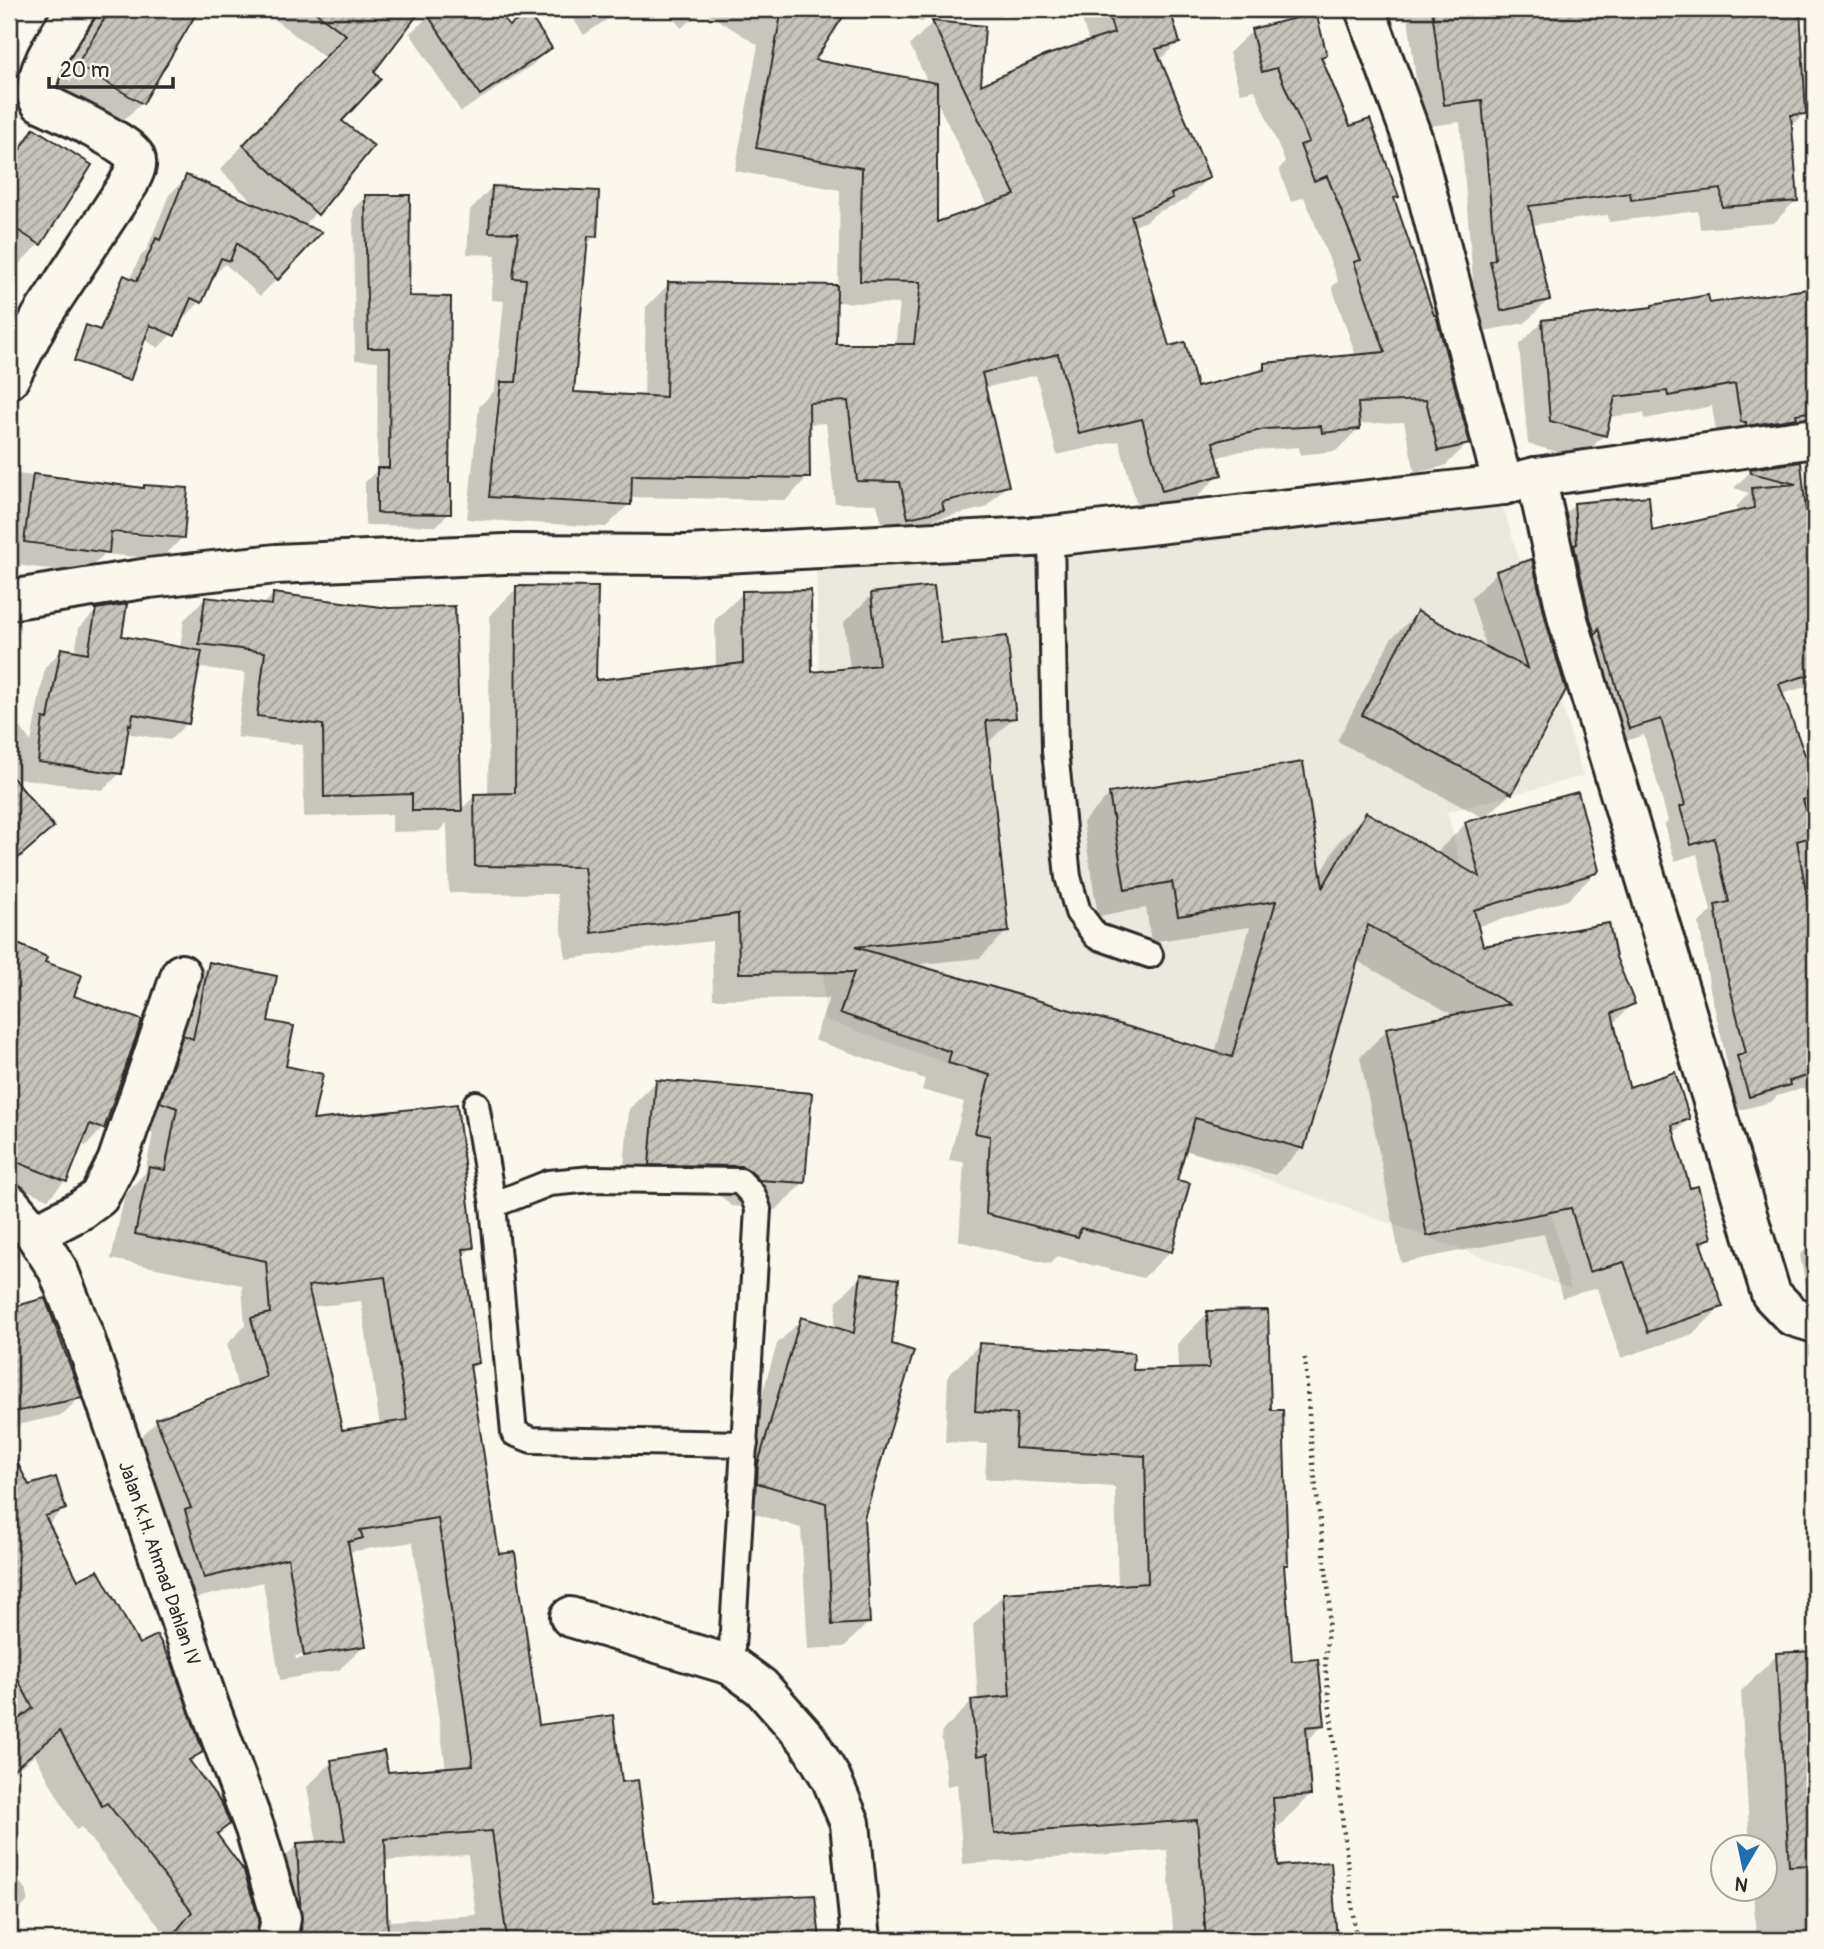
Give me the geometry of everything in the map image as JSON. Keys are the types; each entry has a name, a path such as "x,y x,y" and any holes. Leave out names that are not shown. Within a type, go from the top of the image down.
{"street":[{"path":"9,379 41,317 129,183 136,167 132,151 85,123 40,102 37,96 41,74 51,49 76,9"},
{"path":"1365,9 1413,140 1520,481 1568,620 1771,1294 1792,1316 1815,1323"},
{"path":"9,600 149,578 276,564 505,554 686,555 1051,536 1520,481 1815,438"},
{"path":"35,1234 81,1210 99,1197 117,1162 181,975"},
{"name":"Jalan K.H. Ahmad Dahlan IV","path":"9,1203 35,1234 58,1270 85,1339 209,1705 255,1829 281,1918 277,1940"},
{"path":"570,1617 730,1665 761,1687 807,1739 831,1778 850,1823 861,1940"}],"lane":[{"path":"1051,536 1055,751 1068,877 1078,912 1096,936 1150,955"},
{"path":"476,1104 493,1205 514,1433 532,1440 745,1444"},
{"path":"493,1205 549,1183 592,1179 740,1181 753,1195 758,1209 730,1665"}],"path":[{"path":"1305,1358 1312,1455 1330,1603 1326,1676 1356,1940"}],"shaded area":[{"path":"1503,506 1583,776 1447,812 1571,1289 824,1019 821,730 816,571"}],"building":[{"path":"110,9 199,9 143,104 77,65"},
{"path":"311,9 422,9 374,72 381,79 342,121 374,146 318,215 243,145 346,35"},
{"path":"424,9 498,9 509,26 528,13 552,48 480,95"},
{"path":"782,9 848,9 815,60 937,83 937,222 1015,195 932,21 985,26 981,85 1044,56 1114,33 1107,9 1170,9 1180,43 1156,49 1210,178 1171,194 1173,198 1131,216 1169,346 1185,342 1197,387 1264,370 1264,363 1385,352 1354,262 1361,260 1327,176 1314,181 1300,145 1309,142 1277,68 1262,72 1251,29 1316,13 1327,55 1321,57 1350,126 1370,119 1399,197 1394,198 1436,315 1470,444 1438,451 1426,400 1358,403 1360,429 1322,433 1321,426 1265,429 1213,442 1222,475 1162,491 1142,419 1079,434 1058,354 982,373 1009,486 942,502 944,510 908,518 900,482 857,481 848,401 809,403 810,478 632,475 631,505 489,497 501,382 516,382 526,279 513,278 518,233 489,232 492,186 599,191 597,237 588,236 574,392 666,397 668,282 837,285 836,344 914,344 921,282 860,281 862,168 756,148"},
{"path":"1432,9 1800,9 1806,114 1791,115 1798,201 1722,207 1721,189 1631,200 1630,193 1529,206 1550,300 1501,311 1490,261 1495,259 1482,100 1444,105"},
{"path":"34,128 92,165 41,245 9,225 9,167"},
{"path":"186,175 322,232 278,280 237,243 230,261 221,258 202,303 191,298 175,336 150,325 130,381 74,361 86,325 100,330 124,275 137,281 156,238 160,240"},
{"path":"365,195 410,195 409,296 451,297 451,514 377,513 377,468 389,468 390,348 368,348"},
{"path":"1815,288 1815,411 1796,414 1797,418 1746,426 1746,422 1741,422 1735,384 1668,396 1667,391 1615,397 1606,436 1550,421 1542,320 1652,307 1708,295 1710,303"},
{"path":"1801,462 1807,522 1815,521 1815,673 1779,684 1805,755 1815,751 1815,796 1803,800 1814,836 1797,841 1815,941 1815,1074 1789,1081 1790,1085 1749,1097 1737,1056 1746,1053 1725,967 1715,905 1729,902 1714,838 1691,845 1680,807 1685,805 1661,719 1629,729 1599,628 1595,635 1589,614 1574,545 1577,544 1574,503 1649,496 1652,531 1754,508 1752,488 1796,484 1751,473 1750,469"},
{"path":"33,474 144,488 144,485 188,488 184,538 111,532 109,553 24,542"},
{"path":"1532,559 1566,690 1512,794 1362,715 1417,611 1527,668 1496,571"},
{"path":"516,586 598,587 596,680 743,663 742,591 811,590 812,672 879,665 871,593 934,586 941,643 1007,636 1016,718 986,721 1009,932 855,947 1232,1057 1276,901 1178,916 1172,882 1125,890 1109,793 1303,762 1323,887 1366,812 1480,877 1465,822 1578,792 1599,870 1597,873 1474,910 1483,946 1609,923 1616,957 1635,1004 1612,1013 1629,1087 1675,1072 1690,1119 1672,1125 1690,1188 1698,1186 1712,1238 1700,1242 1723,1307 1648,1332 1624,1262 1589,1272 1571,1208 1427,1236 1386,1028 1509,1004 1368,925 1304,1149 1195,1118 1177,1180 1190,1183 1172,1252 1081,1228 1078,1237 986,1214 990,1136 975,1133 990,1075 948,1063 951,1052 840,1013 854,972 739,973 738,914 592,933 584,867 475,866 474,794 515,793"},
{"path":"273,593 389,608 455,606 462,811 412,811 412,794 324,797 323,725 257,716 265,652 199,644 205,597 272,605"},
{"path":"127,604 122,636 202,651 189,724 133,714 131,725 129,724 122,774 38,762 43,718 48,719 61,648 88,653 96,609"},
{"path":"9,773 54,827 9,866"},
{"path":"9,940 47,957 45,962 82,975 74,996 142,1020 104,1129 90,1124 67,1182 9,1159"},
{"path":"209,962 277,976 268,1021 294,1026 286,1066 323,1074 313,1120 457,1104 474,1248 463,1249 479,1363 470,1365 499,1554 515,1552 539,1725 613,1715 622,1782 638,1780 654,1902 815,1895 820,1940 507,1940 492,1831 385,1839 388,1940 302,1940 297,1843 345,1840 331,1760 384,1751 388,1772 473,1765 438,1518 360,1530 363,1538 348,1542 366,1646 304,1656 288,1558 204,1578 185,1510 191,1508 156,1419 266,1377 251,1318 270,1313 266,1261 135,1234 149,1167 165,1170 177,1108 160,1102 183,1035 193,1039","holes":["385,1277 407,1420 342,1430 308,1286"]},
{"path":"656,1080 812,1093 805,1183 759,1180 751,1171 741,1166 649,1165"},
{"path":"861,1274 899,1279 892,1344 914,1351 864,1518 870,1623 832,1625 826,1503 757,1483 758,1464 801,1317 854,1333"},
{"path":"45,1298 82,1398 9,1413 9,1308"},
{"path":"1268,1310 1271,1410 1283,1410 1288,1565 1284,1565 1292,1661 1318,1659 1325,1725 1306,1727 1311,1795 1273,1798 1278,1866 1331,1862 1337,1940 1206,1940 1197,1820 994,1834 988,1754 977,1756 971,1700 1010,1696 1003,1593 1148,1583 1145,1456 1015,1448 1017,1414 975,1411 979,1343 1134,1353 1133,1370 1209,1368 1207,1311"},
{"path":"9,1447 29,1485 56,1477 66,1509 45,1516 78,1580 98,1570 139,1644 157,1635 172,1663 203,1752 189,1760 222,1804 230,1824 217,1834 244,1871 259,1919 256,1940 169,1940 192,1912 107,1803 102,1806 60,1731 9,1773 9,1727 33,1708 9,1663"},
{"path":"1815,1651 1815,1865 1789,1866 1776,1653"}]}
